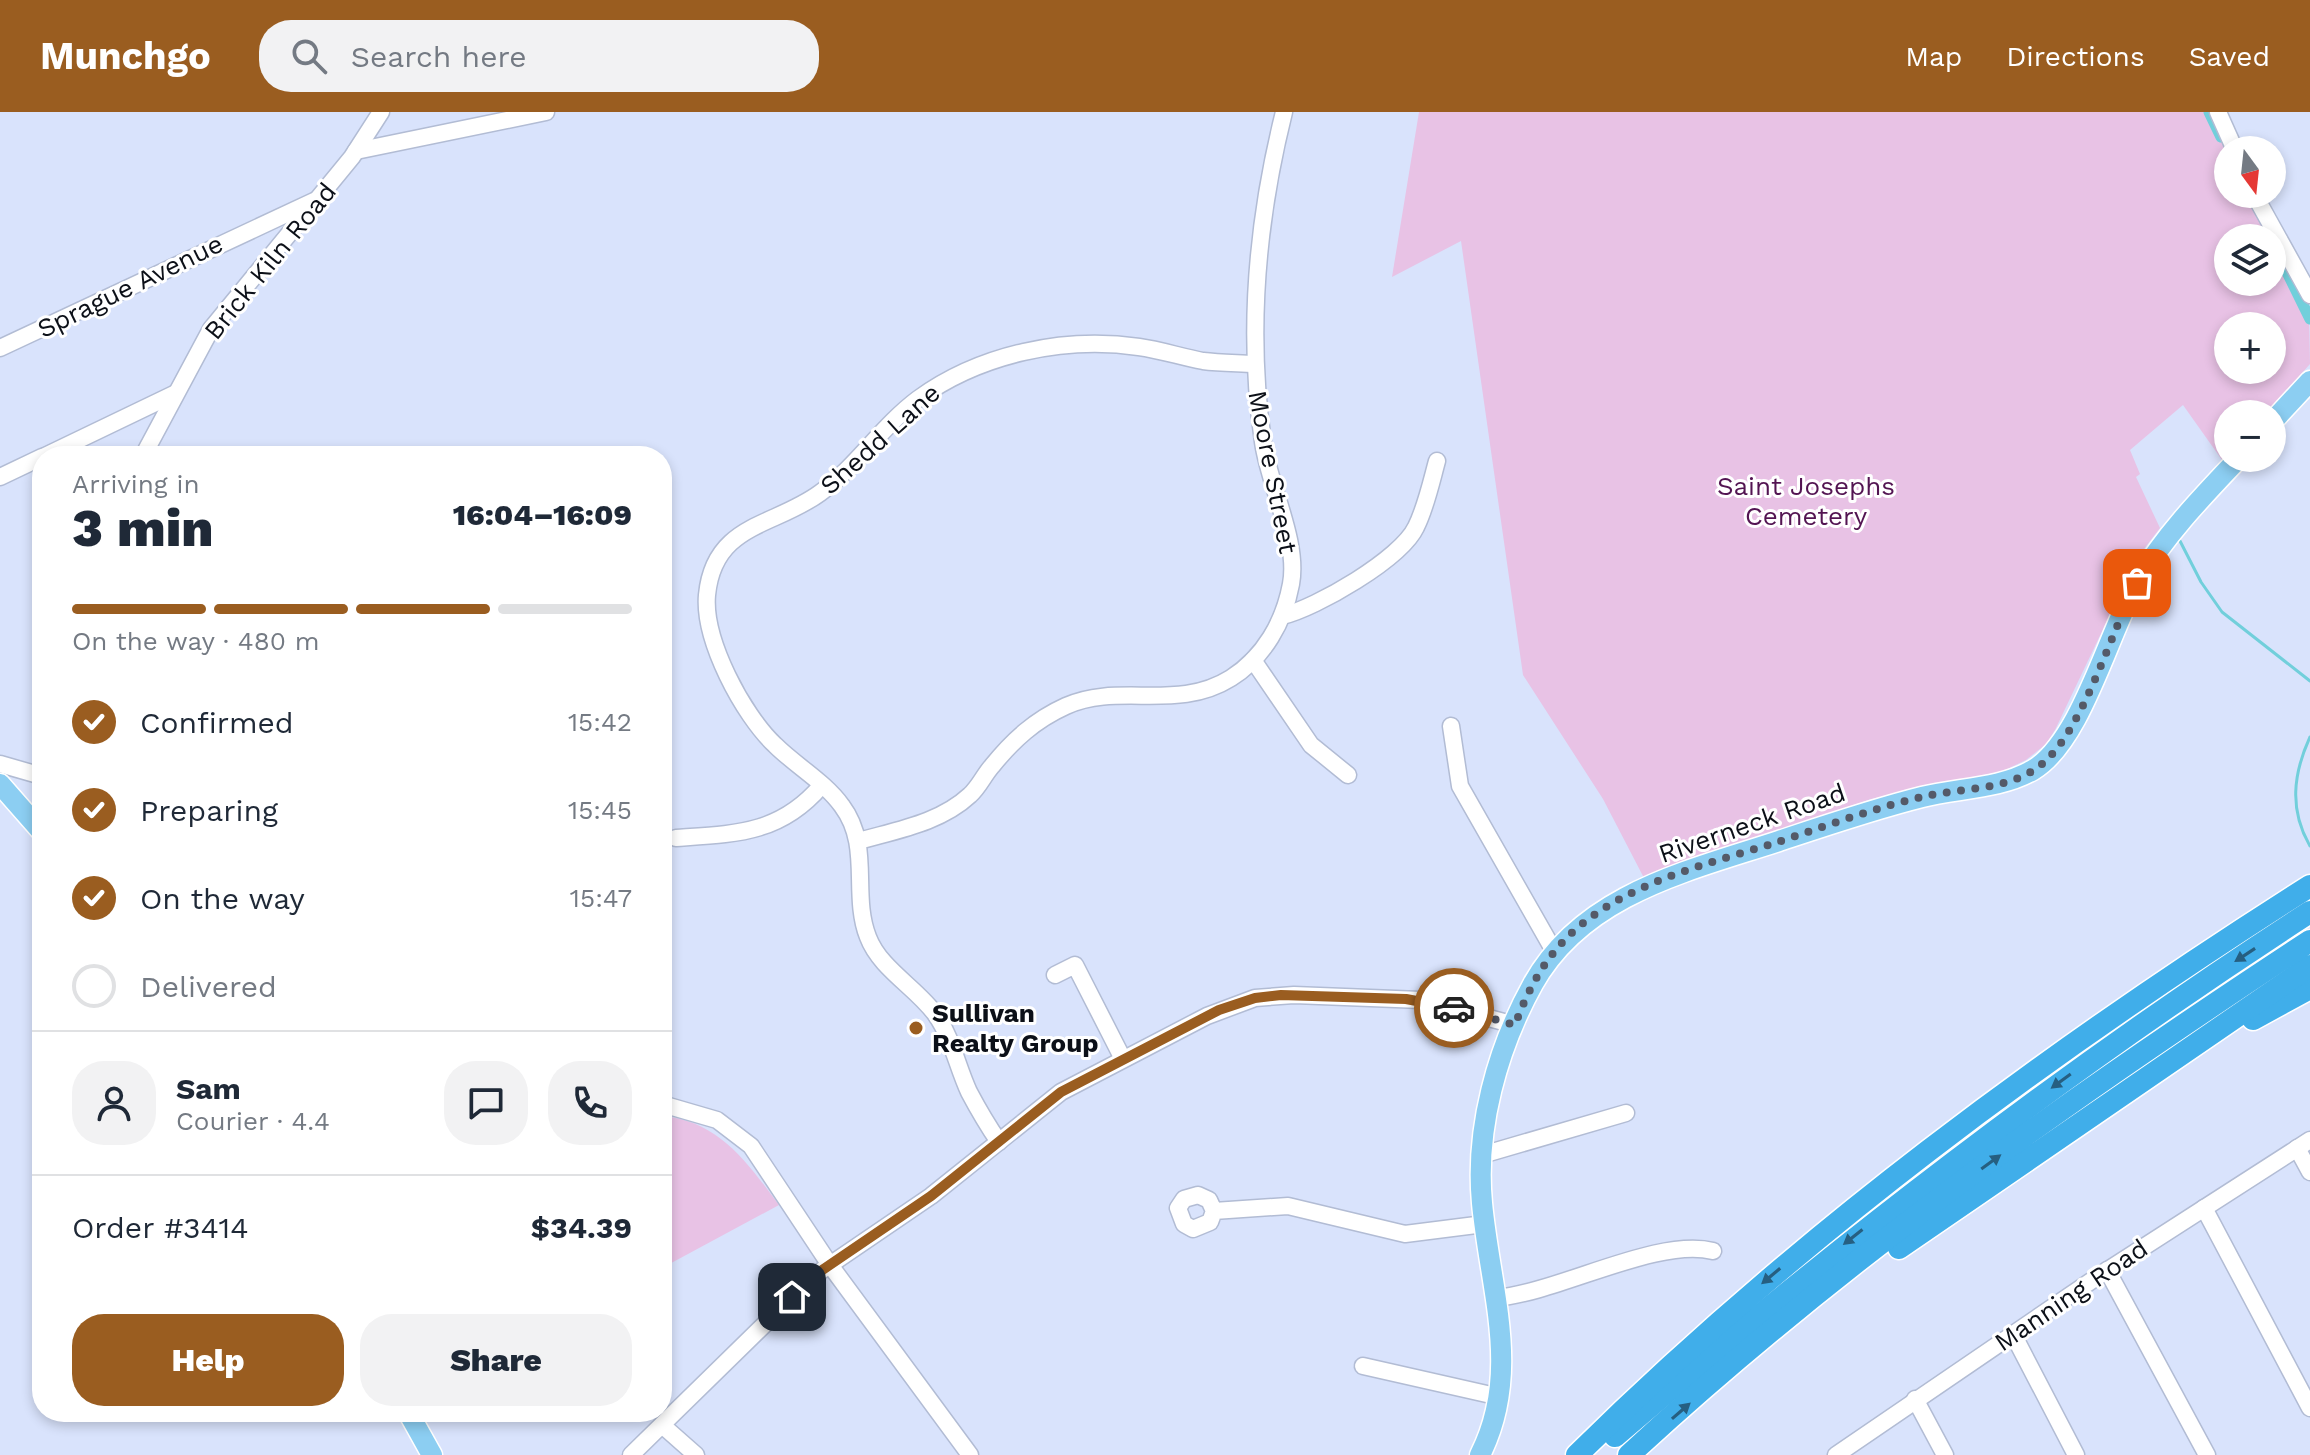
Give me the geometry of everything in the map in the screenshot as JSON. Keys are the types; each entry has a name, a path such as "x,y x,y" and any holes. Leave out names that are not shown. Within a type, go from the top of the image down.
{"highway":[{"path":"1577,1455 1687,1349 1826,1230 2310,869"},
{"path":"2120,1011 2310,886"},
{"path":"1593,1455 1783,1293 1968,1149 2091,1059 2310,912"},
{"path":"1629,1455 1881,1245 2014,1144 2310,941"},
{"path":"1732,1367 2150,1074 2310,966"},
{"path":"2150,1074 2185,1061 2310,988"}],"main road":[{"path":"2286,407 2310,381"},
{"name":"Riverneck Road","path":"1480,1455 1493,1427 1500,1397 1503,1344 1484,1224 1482,1155 1486,1108 1530,990 1554,951 1593,916 1669,878 1854,816 1928,796 2001,783 2042,765 2071,727 2129,598 2148,565 2189,512 2226,472"},
{"path":"0,784 32,821"},
{"path":"414,1422 432,1455"}],"street":[{"name":"Brick Kiln Road","path":"148,446 211,329 319,199 381,112"},
{"path":"356,151 546,112"},
{"name":"Moore Street","path":"859,841 919,824 948,811 972,794 1016,738 1045,716 1071,704 1110,695 1149,698 1195,694 1230,678 1262,652 1282,616 1292,581 1291,547 1263,447 1254,364 1259,246 1270,167 1284,112"},
{"path":"2218,112 2229,136"},
{"name":"Sprague Avenue","path":"0,348 319,199"},
{"path":"2262,208 2310,295"},
{"path":"260,224 274,252"},
{"name":"Shedd Lane","path":"999,1142 968,1090 949,1037 936,1015 888,966 869,939 862,909 859,841 842,806 772,743 744,705 726,671 712,632 707,596 716,560 737,535 819,495 855,465 914,402 942,382 983,363 1028,351 1077,344 1138,346 1204,361 1254,364"},
{"path":"66,446 174,394"},
{"path":"1282,616 1303,611 1339,591 1400,548 1415,530 1437,461"},
{"path":"0,477 32,462"},
{"path":"1253,660 1311,745 1348,775"},
{"path":"1451,726 1460,786 1554,951"},
{"path":"0,764 32,773"},
{"path":"676,838 734,835 769,825 802,807 821,786"},
{"path":"1055,975 1075,965 1123,1059"},
{"path":"672,1415 809,1280 931,1196 1061,1092 1231,1005 1281,995 1421,1000 1515,1025"},
{"path":"672,1106 702,1114 740,1136 761,1159 830,1265 970,1455"},
{"path":"1482,1155 1626,1113"},
{"path":"2303,1144 2310,1172"},
{"name":"Manning Road","path":"1836,1455 2107,1270 2303,1144"},
{"path":"1214,1211 1288,1206 1405,1234 1484,1224"},
{"path":"2204,1208 2310,1408"},
{"path":"1496,1298 1538,1292 1674,1250 1700,1247 1713,1251"},
{"path":"2107,1270 2207,1455"},
{"path":"2013,1334 2076,1455"},
{"path":"1363,1366 1500,1397"},
{"path":"1915,1399 1945,1455"},
{"path":"631,1455 665,1422"},
{"path":"662,1425 696,1455"}],"green space":[{"name":"Saint Josephs Cemetery","path":"1419,112 2212,112 2222,136 2214,136 2214,208 2259,208 2267,224 2214,224 2214,296 2286,296 2286,263 2309,309 2310,364 2278,400 2214,400 2214,449 2183,405 2130,450 2140,474 2136,477 2160,528 2137,558 2055,730 2046,744 2026,760 2003,771 1871,799 1644,878 1603,799 1523,675 1461,241 1392,277"},
{"path":"672,1118 700,1126 730,1146 779,1205 672,1263"}],"waterway":[{"path":"2209,112 2221,136"},
{"path":"2286,270 2310,319"},
{"path":"2180,541 2201,582 2222,612 2310,681"},
{"path":"2310,737 2300,765 2296,792 2299,819 2310,846"}],"way so far":[{"path":"1454,1008 1515,1025 1534,982 1554,951 1593,916 1630,895 1694,869 1864,813 1928,796 2001,783 2042,765 2071,727 2137,583"}],"place":[{"name":"Sullivan Realty Group","path":"916,1028"}],"route":[{"path":"792,1297 815,1275 931,1196 1061,1092 1219,1010 1242,1001 1281,995 1421,1000 1454,1008"}]}
